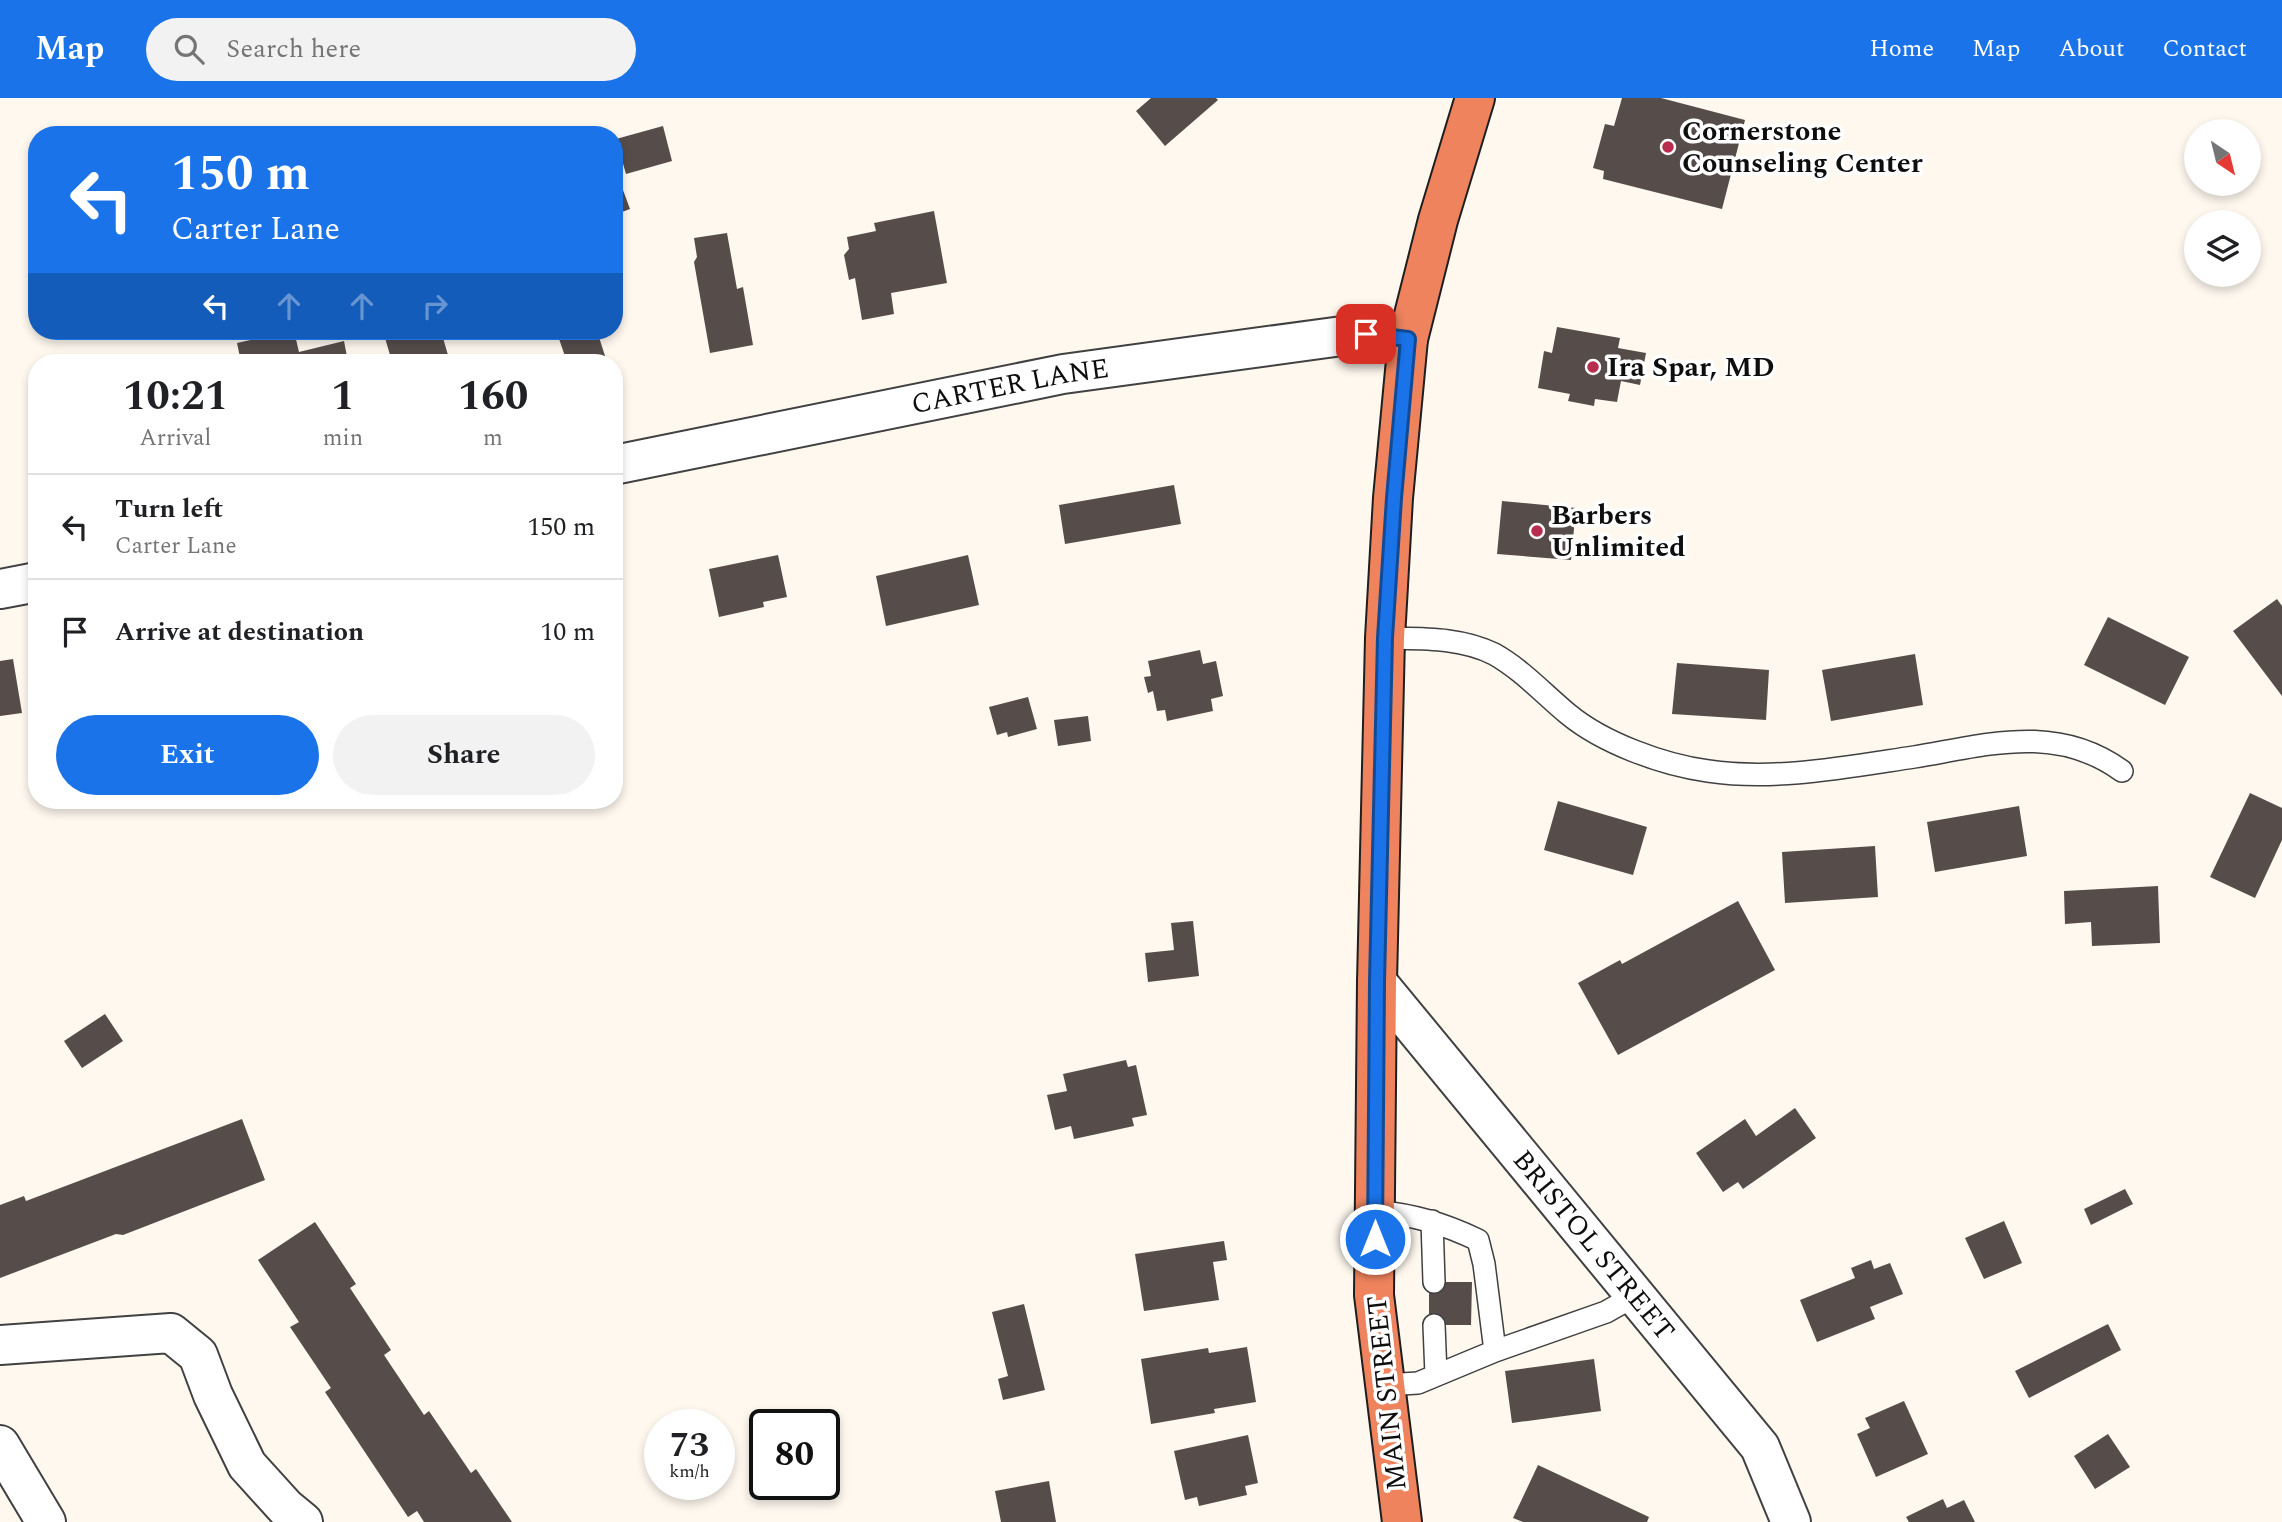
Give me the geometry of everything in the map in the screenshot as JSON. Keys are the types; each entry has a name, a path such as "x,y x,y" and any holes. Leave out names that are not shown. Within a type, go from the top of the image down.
{"highway":[{"name":"MAIN STREET","path":"1402,1522 1374,1294 1377,982 1385,638 1408,339 1438,220 1475,98"}],"street":[{"name":"CARTER LANE","path":"623,463 1063,374 1342,336 1366,334 1408,339"},
{"path":"0,589 28,584"},
{"name":"BRISTOL STREET","path":"1377,982 1760,1447 1791,1522"},
{"path":"0,1345 171,1333 198,1355 247,1465 286,1508 303,1522"},
{"path":"0,1446 46,1522"}],"lane":[{"path":"1385,638 1455,641 1494,654 1570,716 1608,740 1664,761 1709,772 1770,775 1820,770 2014,740 2060,744 2102,756 2122,771"},
{"path":"1375,1211 1408,1214 1445,1224 1478,1240 1484,1264 1495,1351"},
{"path":"1432,1221 1434,1282"},
{"path":"1385,1385 1418,1382 1495,1351 1606,1312 1636,1295"},
{"path":"1434,1325 1436,1375"}],"building":[{"path":"1151,98 1218,100 1165,146 1136,111"},
{"name":"Cornerstone Counseling Center","path":"1622,98 1661,98 1745,120 1722,209 1603,179 1604,171 1593,168 1605,124 1614,126"},
{"path":"663,126 672,161 626,174 623,164 623,137"},
{"path":"623,190 630,209 623,212"},
{"path":"934,211 947,283 891,293 894,314 862,320 855,278 849,280 844,255 849,249 847,237 876,231 874,223"},
{"path":"727,233 737,289 743,287 753,345 710,353 694,262 697,257 694,238"},
{"name":"Ira Spar, MD","path":"1557,327 1620,338 1618,348 1646,353 1640,385 1621,381 1617,402 1595,399 1594,406 1568,401 1570,394 1538,388 1544,351 1552,353"},
{"path":"250,340 296,340 299,352 344,341 346,354 239,354 237,343"},
{"path":"386,340 444,340 448,354 390,354"},
{"path":"559,340 600,340 604,354 564,354"},
{"path":"1174,485 1181,524 1065,544 1059,505"},
{"name":"Barbers Unlimited","path":"1502,501 1576,508 1571,560 1497,554"},
{"path":"778,555 787,597 763,602 764,607 719,617 709,569"},
{"path":"968,555 979,605 886,626 876,576"},
{"path":"2277,599 2282,606 2282,696 2233,631"},
{"path":"2108,617 2189,657 2165,705 2084,665"},
{"path":"1200,650 1203,664 1216,661 1223,696 1211,699 1213,711 1167,721 1165,710 1157,711 1153,691 1148,693 1144,677 1151,676 1148,661"},
{"path":"1915,654 1923,705 1831,721 1822,670"},
{"path":"13,659 22,713 0,716 0,661"},
{"path":"1677,663 1769,670 1766,720 1672,714"},
{"path":"1028,697 1037,729 1008,737 1007,732 997,735 989,707"},
{"path":"1088,716 1091,741 1058,746 1054,720"},
{"path":"2250,793 2282,808 2282,840 2255,898 2210,877"},
{"path":"1558,801 1647,827 1633,875 1544,850"},
{"path":"2019,806 2027,856 1935,872 1927,822"},
{"path":"1875,846 1878,897 1785,903 1782,852"},
{"path":"2158,886 2160,943 2092,946 2091,922 2065,924 2064,891"},
{"path":"1738,901 1775,970 1618,1055 1578,983 1620,960 1622,964"},
{"path":"1193,921 1199,976 1148,982 1145,953 1174,950 1171,923"},
{"path":"105,1014 123,1041 82,1068 64,1041"},
{"path":"1126,1060 1128,1067 1136,1065 1147,1115 1132,1118 1134,1126 1074,1139 1071,1126 1055,1130 1047,1095 1067,1091 1063,1074"},
{"path":"1795,1108 1816,1138 1743,1189 1738,1182 1723,1192 1696,1153 1745,1119 1756,1136"},
{"path":"242,1119 265,1180 123,1235 116,1234 0,1278 0,1205 24,1196 26,1201"},
{"path":"2125,1189 2133,1204 2091,1225 2084,1209"},
{"path":"2004,1221 2022,1263 1984,1279 1965,1238"},
{"path":"315,1222 356,1284 350,1288 391,1350 384,1355 424,1415 429,1411 471,1473 476,1469 512,1522 424,1522 417,1511 408,1517 325,1392 331,1388 290,1327 299,1322 258,1260"},
{"path":"1224,1241 1227,1260 1213,1262 1219,1300 1144,1311 1135,1254"},
{"path":"1871,1260 1874,1269 1890,1263 1903,1294 1870,1307 1875,1319 1817,1342 1800,1300 1855,1278 1851,1268"},
{"path":"1429,1282 1472,1282 1471,1325 1429,1325"},
{"path":"1024,1304 1045,1390 1003,1400 998,1379 1008,1376 992,1312"},
{"path":"2108,1324 2121,1350 2029,1398 2015,1371"},
{"path":"1247,1347 1256,1402 1214,1409 1215,1413 1151,1424 1141,1359 1208,1348 1209,1353"},
{"path":"1594,1359 1601,1411 1512,1423 1505,1371"},
{"path":"1904,1401 1928,1454 1876,1477 1857,1434 1870,1428 1865,1418"},
{"path":"2108,1434 2130,1467 2095,1489 2074,1456"},
{"path":"1248,1435 1258,1483 1245,1486 1247,1495 1199,1506 1197,1497 1185,1500 1174,1451"},
{"path":"1538,1465 1649,1517 1647,1522 1523,1522 1513,1518"},
{"path":"1049,1481 1056,1522 1001,1522 995,1491"},
{"path":"1943,1499 1947,1508 1964,1500 1975,1522 1909,1522 1906,1517"}],"place":[{"name":"Cornerstone Counseling Center","path":"1668,147"},
{"name":"Ira Spar, MD","path":"1593,367"},
{"name":"Barbers Unlimited","path":"1537,531"}],"route":[{"path":"1366,334 1408,339 1385,638 1377,982 1375,1239"}]}
